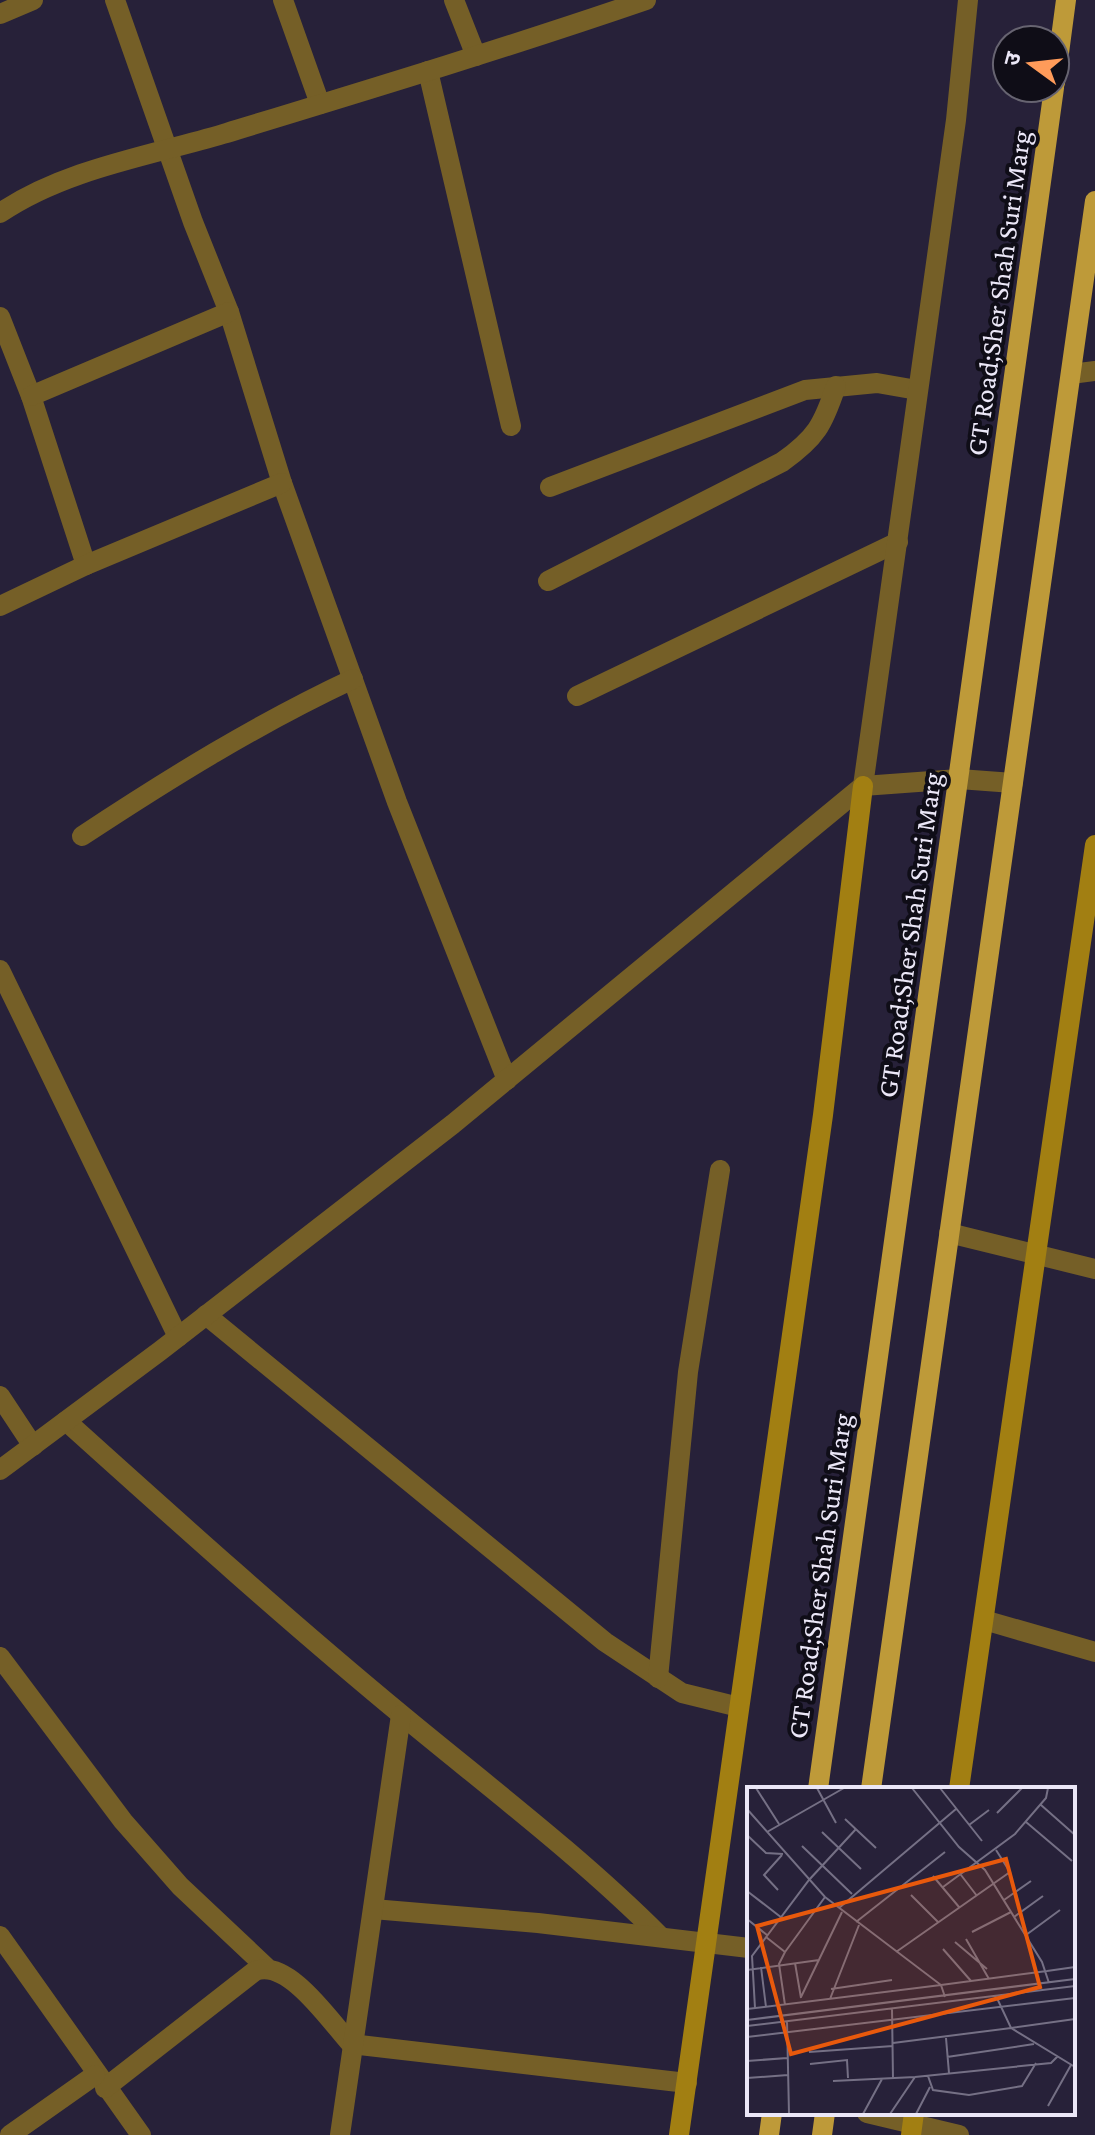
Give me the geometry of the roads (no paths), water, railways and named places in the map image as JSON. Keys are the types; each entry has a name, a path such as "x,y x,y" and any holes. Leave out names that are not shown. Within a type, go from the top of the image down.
{"main road":[{"name":"GT Road;Sher Shah Suri Marg","path":"1063,24 1066,0"},
{"name":"GT Road;Sher Shah Suri Marg","path":"818,1787 1052,104"},
{"path":"871,1787 1095,201"},
{"path":"679,2135 823,1115 863,786"},
{"path":"959,1787 1095,845"},
{"path":"769,2135 772,2115"},
{"path":"822,2135 825,2115"}],"street":[{"path":"0,14 33,0"},
{"path":"115,0 229,312 282,483 353,679 449,937 507,1080"},
{"path":"283,0 320,104"},
{"path":"454,0 476,56"},
{"path":"0,213 41,191 167,148 428,71 645,0"},
{"path":"863,786 956,120 968,0"},
{"path":"428,71 511,426"},
{"path":"31,396 229,312"},
{"path":"0,317 31,396 86,565"},
{"path":"1071,374 1095,371"},
{"path":"550,487 805,390 877,383 917,390"},
{"path":"548,581 782,462 808,444 823,425 836,386"},
{"path":"0,606 86,565 282,483"},
{"path":"577,696 898,542"},
{"path":"82,836 208,754 277,715 353,679"},
{"path":"0,1470 178,1337 507,1080 863,786 959,779 1013,783"},
{"path":"0,970 178,1337"},
{"path":"658,1678 688,1372 720,1170"},
{"path":"949,1233 1095,1269"},
{"path":"206,1315 605,1642 682,1693 739,1707"},
{"path":"0,1396 33,1446"},
{"path":"66,1421 401,1715 569,1851 660,1936"},
{"path":"984,1620 1095,1652"},
{"path":"0,1657 123,1821 180,1886 266,1967 281,1971 293,1981 351,2044 687,2083"},
{"path":"340,2135 401,1715"},
{"path":"373,1909 660,1936 747,1948"},
{"path":"0,1936 141,2135"},
{"path":"10,2135 100,2081 255,1971 266,1967"},
{"path":"875,2115 959,2135"}]}
